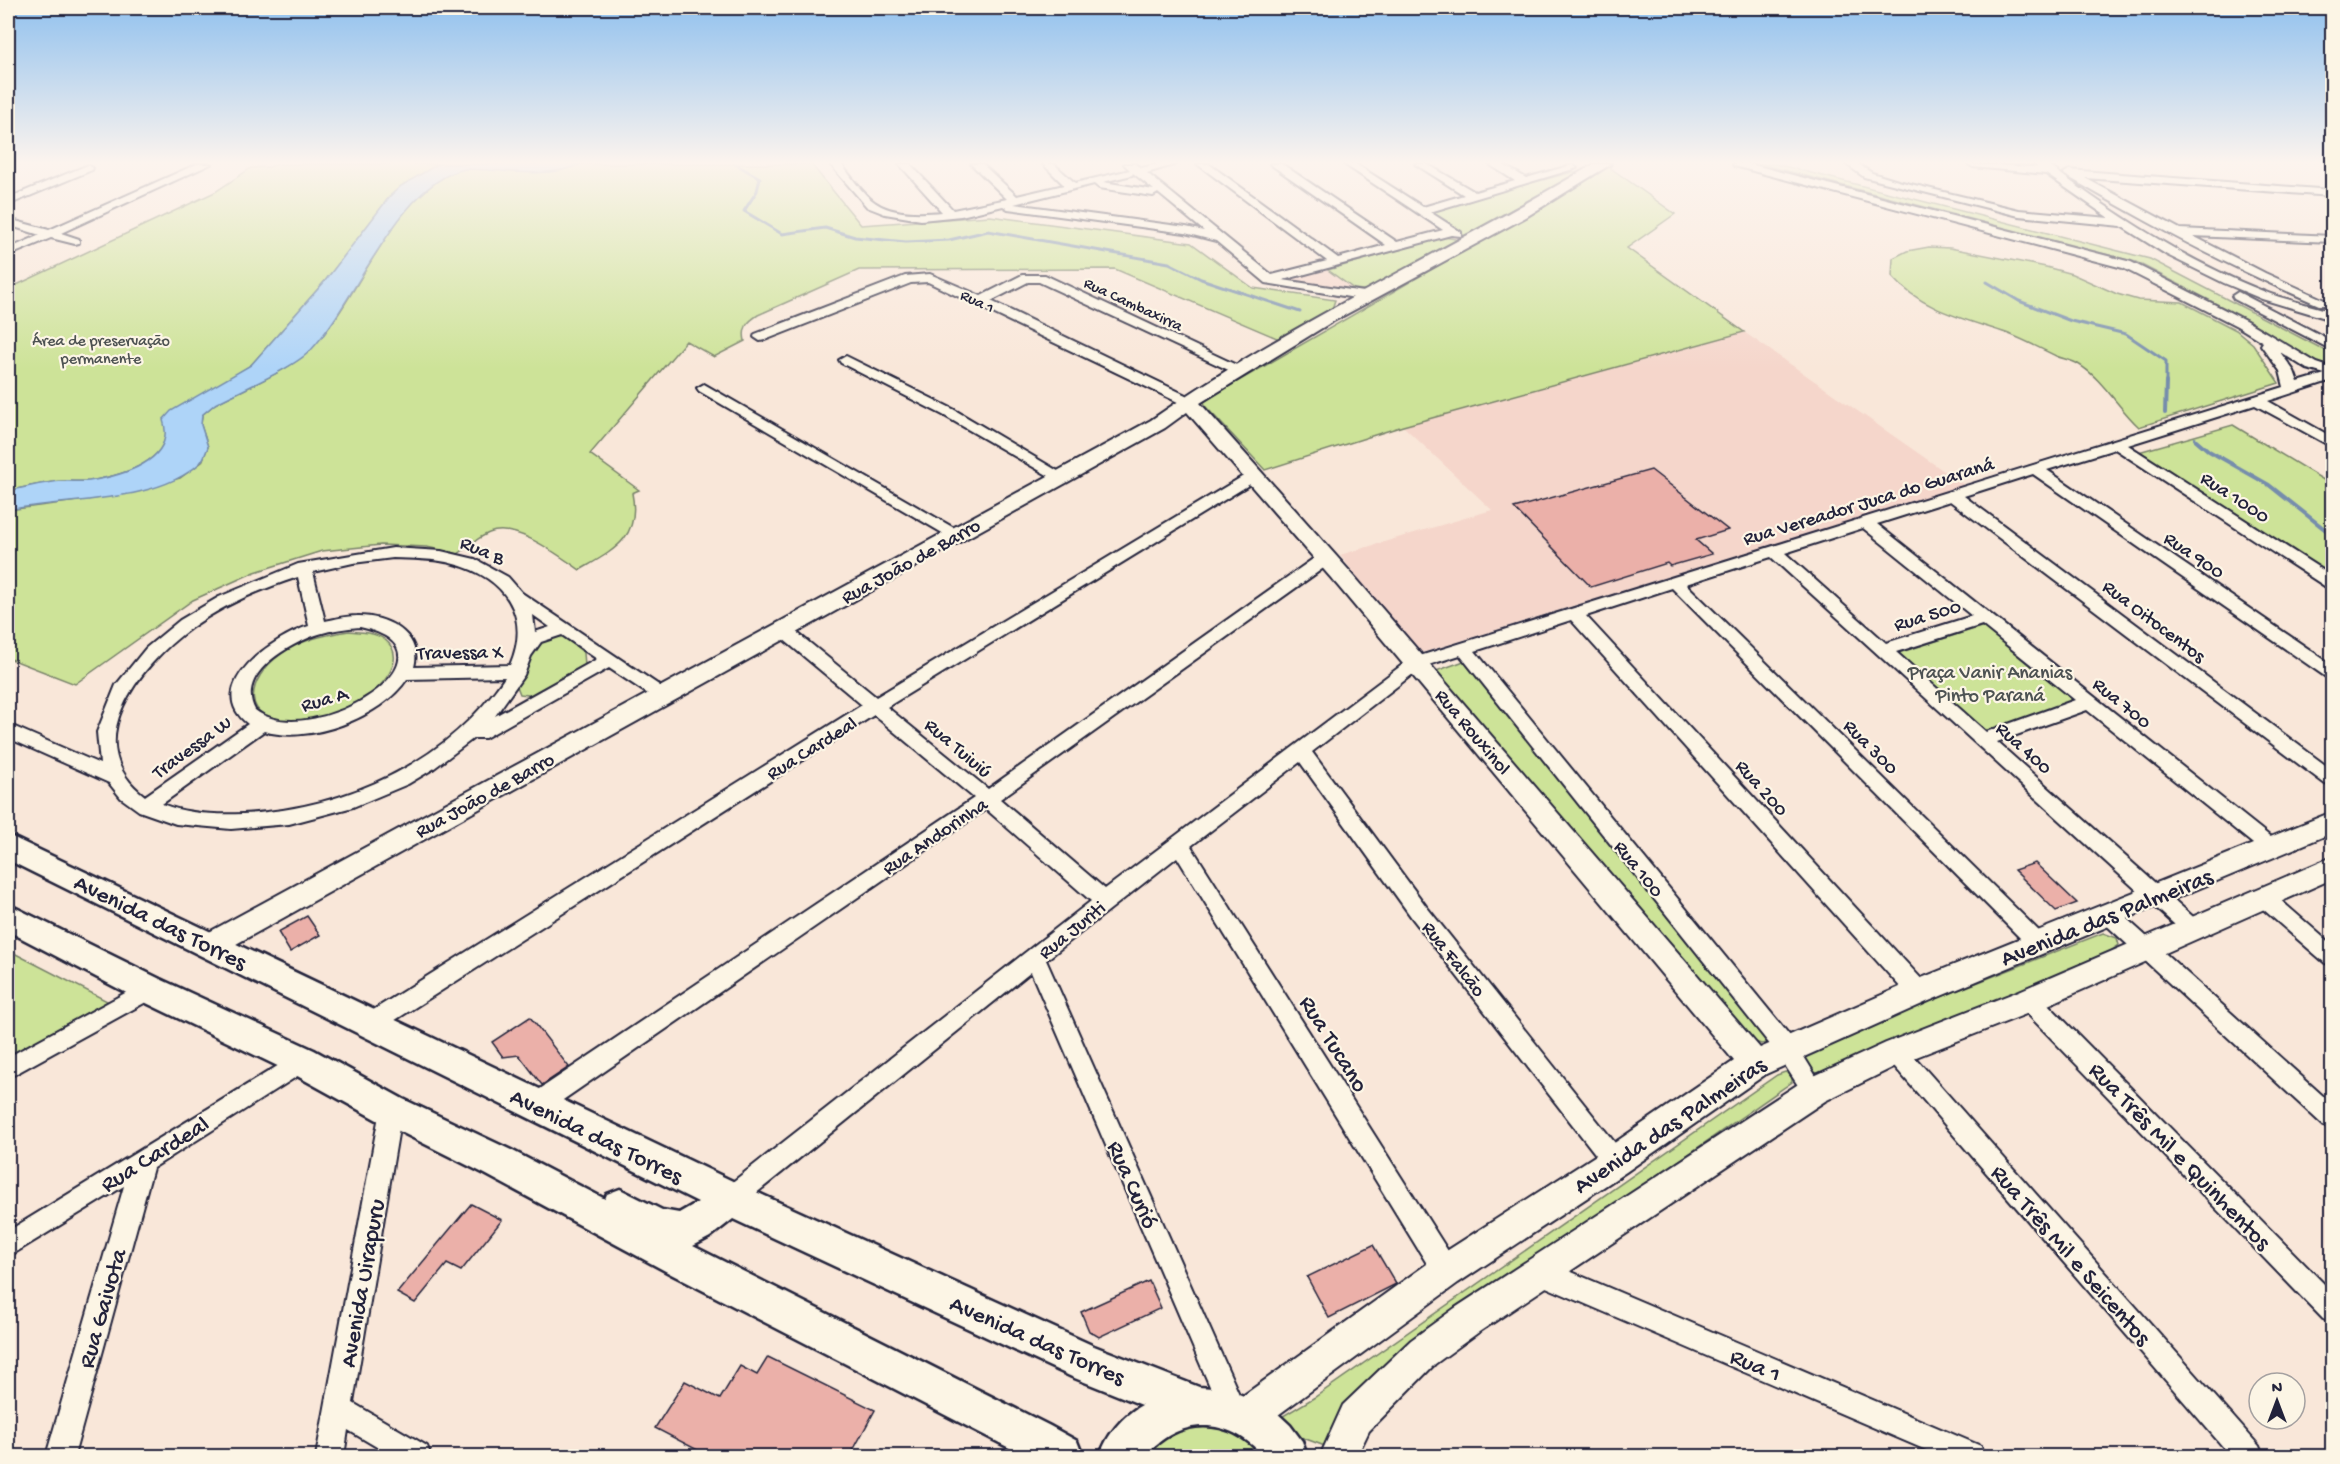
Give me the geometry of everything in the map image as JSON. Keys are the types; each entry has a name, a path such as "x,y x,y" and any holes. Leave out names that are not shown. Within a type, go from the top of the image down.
{"main road":[{"name":"Avenida das Torres","path":"17,854 210,945 730,1199 1086,1363 1224,1410 1265,1429 1291,1453"},
{"path":"8,917 149,989 302,1061 391,1110 498,1162 684,1261 1036,1440 1062,1456"},
{"path":"498,1162 538,1162 666,1229 688,1230 730,1199"},
{"path":"1120,1456 1133,1438 1151,1422 1172,1411 1224,1410"}],"street":[{"path":"44,232 75,241"},
{"path":"8,253 54,232"},
{"path":"1205,232 1223,240 1270,280 1367,296"},
{"path":"1295,232 1336,262"},
{"path":"1375,232 1395,246"},
{"path":"1270,280 1447,232"},
{"path":"1454,232 1469,241"},
{"name":"Rua João de Barro","path":"210,945 1158,424 1189,402 1324,319 1486,232"},
{"path":"2001,232 2127,265 2248,327 2312,366 2327,378"},
{"path":"2137,232 2231,283 2332,316"},
{"path":"2178,232 2261,276 2332,306"},
{"path":"2202,232 2332,239"},
{"path":"2261,276 2233,278 2231,289 2239,297 2332,346"},
{"name":"Rua Cambaxirra","path":"981,300 1026,278 1041,279 1240,370"},
{"name":"Rua 1","path":"760,337 909,279 930,279 981,300 1189,402"},
{"path":"2294,326 2284,308 2288,303 2304,295 2332,294"},
{"path":"2248,327 2265,343 2285,369 2291,379 2291,389"},
{"path":"846,360 948,412 1060,477"},
{"path":"2285,369 2327,378"},
{"name":"Rua Vereador Juca do Guaraná","path":"1416,663 2327,378"},
{"path":"704,388 956,535"},
{"path":"2258,400 2332,443"},
{"name":"Rua Rouxinol","path":"1189,402 1255,475 1416,663 1755,1064"},
{"name":"Rua 1000","path":"2117,444 2332,583"},
{"name":"Rua 900","path":"2035,469 2332,673"},
{"name":"Rua Cardeal","path":"370,1024 875,706 1255,475"},
{"name":"Rua Oitocentos","path":"1952,495 2332,779"},
{"name":"Rua 700","path":"1865,522 2270,847"},
{"name":"Rua 400","path":"1773,551 2193,929"},
{"name":"Rua B","path":"384,554 446,557 488,571 504,582 516,596 524,613 528,632 525,652 514,679 484,719 448,750 413,772 375,791 333,806 291,817 249,822 210,822 175,817 146,806 128,793 115,778 106,757 106,733 113,708 122,691 147,658 172,635 202,614 234,596 304,568 384,554"},
{"name":"Rua Andorinha","path":"536,1105 987,799 1326,558"},
{"path":"304,568 318,628"},
{"name":"Rua 300","path":"1675,582 2038,943"},
{"path":"516,596 565,627 663,696"},
{"name":"Rua 200","path":"1574,613 1919,992"},
{"name":"Rua 500","path":"1882,650 1985,618"},
{"path":"261,724 247,714 241,701 242,686 251,670 267,654 287,641 318,628 336,623 360,621 381,624 397,631 407,642 409,657 403,673"},
{"path":"525,652 535,638 565,627"},
{"name":"Rua Tuiuiú","path":"783,630 987,799 1105,901"},
{"name":"Rua 100","path":"1463,648 1787,1049 1814,1091"},
{"path":"448,750 611,660"},
{"name":"Rua Juriti","path":"730,1199 1105,901 1416,663"},
{"name":"Travessa X","path":"403,673 514,679"},
{"name":"Rua A","path":"261,724 284,728 311,727 340,719 367,706 389,690 403,673"},
{"path":"514,679 508,694 530,704"},
{"path":"1983,740 2090,702"},
{"name":"Travessa W","path":"146,806 261,724"},
{"name":"Rua B","path":"8,731 115,778"},
{"name":"Rua Falcão","path":"1301,750 1419,912 1616,1161"},
{"name":"Avenida das Palmeiras","path":"1224,1410 1616,1161 1755,1064 1919,992 2332,822"},
{"name":"Rua Tucano","path":"1179,844 1446,1271"},
{"name":"Avenida das Palmeiras","path":"1338,1456 1356,1418 1423,1352 1814,1091 1896,1052 2029,1000 2332,868"},
{"path":"2264,897 2332,957"},
{"path":"2109,915 2332,1118"},
{"name":"Rua Curió","path":"1035,957 1224,1410"},
{"path":"8,1068 149,989"},
{"name":"Rua Três Mil e Quinhentos","path":"2029,1000 2332,1310"},
{"name":"Rua Três Mil e Seicentos","path":"1896,1052 2249,1456"},
{"name":"Rua Cardeal","path":"8,1245 302,1061"},
{"name":"Avenida Uirapuru","path":"330,1456 391,1110"},
{"name":"Rua Gaivota","path":"60,1456 143,1160"},
{"name":"Rua 1","path":"1541,1272 1971,1456"},
{"path":"338,1409 417,1456"}],"shaded area":[{"path":"1450,234 1463,241 1370,292 1281,281"},
{"path":"1744,332 1964,485 1418,654 1340,555 1492,510 1403,426"}],"green space":[{"name":"Área de preservação permanente","path":"129,232 362,232 325,281 251,365 164,420 166,434 162,446 154,456 130,470 102,479 53,482 8,491 8,289"},
{"path":"390,232 1111,232 1191,243 1253,288 1335,300 1332,309 1279,339 1115,269 859,270 758,315 746,326 745,341 714,357 686,341 590,454 639,490 632,493 634,508 632,521 622,541 604,556 580,570 549,549 524,536 500,531 485,535 458,554 427,547 381,545 322,551 255,572 193,600 75,684 8,658 8,510 100,498 180,478 202,462 208,447 201,425 202,415 215,404 279,372 310,350 344,306"},
{"path":"1459,232 1472,232 1465,236"},
{"path":"1496,232 1649,232 1627,248 1744,332 1403,426 1265,470 1206,407 1204,402"},
{"path":"2022,232 2045,232 2150,259 2332,354 2332,368 2315,362 2238,315 2136,262"},
{"path":"1444,237 1455,239 1458,243 1372,291 1354,289 1328,270"},
{"path":"1929,247 1950,248 2046,267 2072,274 2117,294 2138,300 2182,302 2236,330 2253,344 2279,383 2139,427 2095,377 2073,361 2056,356 2012,335 1944,312 1904,288 1892,276 1893,258 1907,251"},
{"path":"2233,425 2332,485 2332,580 2135,453"},
{"name":"Praça Vanir Ananias Pinto Paraná","path":"1984,626 2078,702 1986,734 1895,654"},
{"path":"349,631 376,635 384,639 391,647 394,656 389,674 366,698 343,711 310,721 276,720 264,715 256,707 255,687 260,676 280,655 296,645 313,639"},
{"path":"555,635 565,637 584,653 585,665 582,670 536,696 520,694 516,684 535,644"},
{"path":"1467,660 1769,1040 1767,1043 1761,1044 1753,1041 1436,671"},
{"path":"2103,933 2117,938 2119,945 2092,967 1820,1073 1811,1072 1797,1056 1824,1043"},
{"path":"8,950 109,1002 8,1058"},
{"path":"1785,1072 1792,1075 1792,1082 1396,1358 1325,1446 1268,1425 1315,1397 1777,1075"},
{"path":"1220,1420 1270,1456 1132,1456 1151,1436 1161,1431 1182,1424"}],"water":[{"path":"362,232 390,232 328,329 311,350 279,372 215,404 202,415 201,425 208,447 200,463 182,476 160,486 135,493 8,510 8,491 53,482 102,479 143,464 162,446 165,434 163,420 171,411 251,365 325,281"}],"building":[{"path":"1651,470 1728,530 1696,540 1712,554 1670,566 1667,563 1591,587 1514,508"},
{"path":"2035,863 2077,903 2056,911 2014,870"},
{"path":"307,916 320,935 290,952 278,932"},
{"path":"530,1017 569,1067 542,1085 519,1055 503,1057 492,1042"},
{"path":"471,1204 502,1220 461,1271 447,1264 415,1303 397,1293"},
{"path":"1373,1245 1396,1284 1329,1318 1307,1277"},
{"path":"1149,1281 1161,1308 1099,1337 1089,1331 1081,1312"},
{"path":"768,1357 875,1410 850,1456 709,1456 655,1428 685,1381 720,1399 740,1366 757,1375"}],"waterway":[{"path":"779,232 794,232"},
{"path":"839,232 855,237 906,242 949,240 982,232"},
{"path":"995,232 1169,263 1201,279 1300,312"},
{"path":"1987,282 2019,301 2071,321 2126,334 2166,361 2166,382"},
{"path":"2165,413 2166,382"},
{"path":"2195,439 2209,451 2269,485 2332,535"}]}
